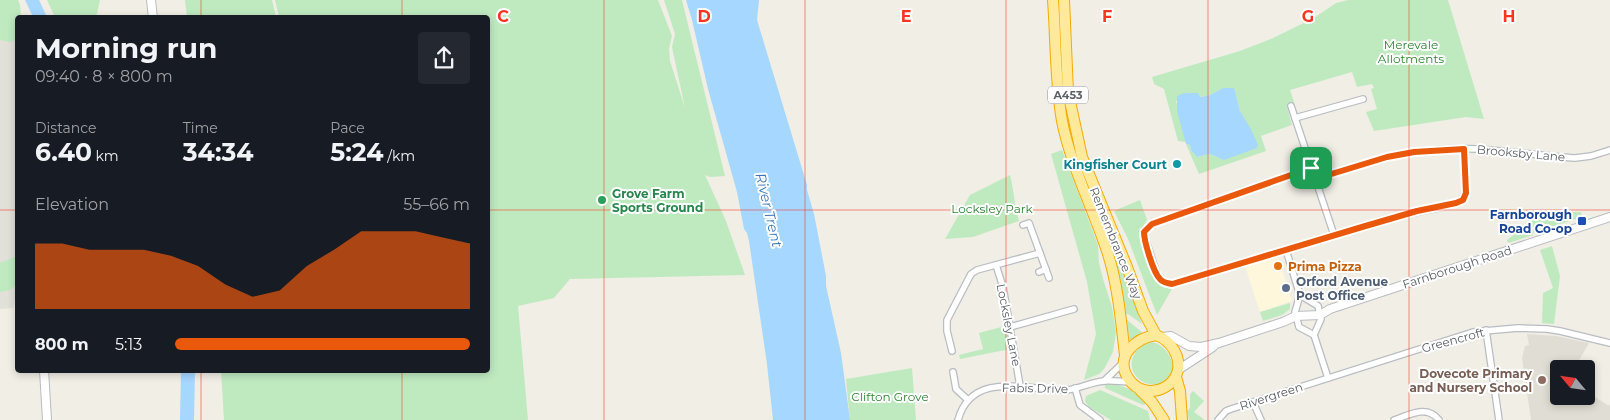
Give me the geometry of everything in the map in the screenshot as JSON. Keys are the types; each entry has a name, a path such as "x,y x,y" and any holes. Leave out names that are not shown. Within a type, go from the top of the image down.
{"highway":[{"name":"Remembrance Way","path":"1053,0 1058,88 1063,123 1074,162 1109,257 1115,282 1125,358"},
{"name":"Remembrance Way","path":"1064,0 1068,92 1082,157 1143,311 1159,336"},
{"path":"1134,384 1144,390 1157,390 1166,387 1177,373 1179,366 1176,353 1159,336 1147,337 1138,341 1125,358 1124,369 1134,384 1152,402 1164,420"},
{"path":"1177,373 1182,420"}],"street":[{"path":"151,0 153,15"},
{"path":"1295,118 1363,99"},
{"path":"1291,106 1334,236"},
{"path":"1311,168 1152,224 1147,228 1144,235 1158,277 1168,284 1175,283 1417,211 1460,202 1465,196 1466,189 1464,149"},
{"name":"Brooksby Lane","path":"1315,179 1387,157 1414,152 1464,149 1575,158 1591,156 1610,150"},
{"name":"Farnborough Road","path":"1159,336 1171,336 1194,347 1219,343 1296,316 1320,315 1339,306 1610,217"},
{"path":"1024,225 1029,223 1049,278"},
{"path":"1286,250 1300,295 1295,312 1299,327 1314,335"},
{"path":"952,351 947,331 947,320 974,271 1040,253"},
{"name":"Locksley Lane","path":"996,265 1003,288 1020,386"},
{"path":"1039,272 1046,269"},
{"path":"1300,295 1317,305 1321,319 1314,335 1328,378"},
{"path":"1010,327 1071,310 1070,318"},
{"name":"Greencroft","path":"1328,378 1454,337 1486,330 1548,329 1610,343"},
{"path":"1486,330 1499,420"},
{"path":"943,344 950,343"},
{"name":"Farnborough Road","path":"1177,373 1219,343"},
{"name":"Fabis Drive","path":"1104,380 1125,358"},
{"path":"44,373 47,420"},
{"path":"956,375 956,389 968,400 958,420"},
{"name":"Rivergreen","path":"1218,420 1226,411 1328,378"},
{"name":"Fabis Drive","path":"968,400 984,390 1000,386 1062,390 1104,380 1134,384"},
{"path":"1075,388 1080,405 1100,420"},
{"path":"1253,402 1261,420"},
{"path":"1394,420 1421,411 1432,413 1439,420"}],"shaded area":[{"path":"0,5 15,37 15,300 13,308 0,309"},
{"path":"1278,257 1292,301 1260,312 1245,266"},
{"name":"Dovecote Primary and Nursery School","path":"1527,334 1556,336 1589,343 1579,360 1550,360 1550,405 1595,405 1595,397 1609,406 1610,404 1610,420 1531,420 1522,358 1525,346 1529,345"}],"green space":[{"path":"0,0 18,0 21,15 15,15 15,40 10,42 0,40"},
{"path":"47,0 100,0 97,15 54,15"},
{"path":"185,0 272,0 276,15 187,15"},
{"name":"Grove Farm Sports Ground","path":"275,0 658,0 672,36 669,49 670,61 685,108 672,47 675,34 664,0 682,0 725,176 710,177 705,175 726,221 745,275 570,279 554,298 518,306 528,420 224,420 221,373 490,373 490,15 279,15"},
{"name":"Merevale Allotments","path":"1348,0 1448,0 1484,119 1466,117 1374,131 1366,112 1377,109 1371,89 1374,88 1372,84 1357,87 1352,72 1290,90 1295,105 1287,107 1292,125 1261,136 1266,151 1199,174 1186,144 1190,145 1191,150 1197,157 1210,154 1219,158 1255,138 1240,111 1234,89 1223,88 1210,95 1176,101 1186,142 1178,141 1164,89 1154,84 1152,77 1240,51 1273,38 1314,18 1336,3"},
{"path":"1060,39 1068,116 1077,153 1114,246 1142,324 1128,314 1125,314 1068,127 1063,97"},
{"path":"1062,150 1098,245 1099,263 1112,307 1116,332 1113,352 1104,369 1099,374 1084,380 1096,334 1087,282 1051,154"},
{"name":"Locksley Park","path":"1010,175 1019,221 973,237 945,239 970,195"},
{"path":"1140,200 1147,220 1140,232 1141,240 1155,281 1165,288 1173,287 1157,315 1128,239 1114,211"},
{"path":"1551,212 1581,212 1582,217 1533,233 1531,230 1533,235 1508,243 1507,240 1529,223 1528,220"},
{"path":"1552,246 1560,276 1554,324 1542,323 1543,293 1553,288 1540,250"},
{"path":"15,257 15,286 10,290 0,292 0,263"},
{"path":"1290,303 1290,309 1282,315 1263,321 1260,312"},
{"path":"1126,319 1143,333 1130,342"},
{"path":"1005,326 1010,349 960,359 959,355 983,349 979,333"},
{"path":"1149,342 1163,348 1172,363 1172,373 1166,381 1161,383 1145,383 1133,371 1132,361 1136,352"},
{"name":"Clifton Grove","path":"912,368 916,420 850,420 846,379"},
{"path":"1110,384 1130,390 1147,403 1143,405 1105,388 1105,385"},
{"path":"1100,390 1148,411 1150,420 1111,420 1089,407 1085,401 1086,396"},
{"path":"1193,391 1204,401 1194,412 1205,420 1189,420 1187,411 1190,408 1190,394"}],"water":[{"path":"25,0 39,0 46,15 32,15"},
{"name":"River Trent","path":"686,0 759,0 757,20 814,214 826,276 826,286 841,353 850,420 773,420 749,241 744,229 737,192 708,89"},
{"path":"1223,88 1234,88 1240,111 1252,131 1258,145 1257,148 1224,160 1210,154 1197,157 1191,150 1190,145 1186,144 1177,111 1177,96 1184,93 1198,93 1200,97 1210,95"},
{"path":"181,373 195,373 194,420 180,420"}],"place":[{"name":"Kingfisher Court","path":"1177,164"},
{"name":"Grove Farm Sports Ground","path":"602,200"},
{"name":"Farnborough Road Co-op","path":"1582,221"},
{"name":"Prima Pizza","path":"1278,266"},
{"name":"Orford Avenue Post Office","path":"1286,288"},
{"name":"Dovecote Primary and Nursery School","path":"1542,380"}],"route":[{"path":"1464,149 1466,193 1460,202 1417,211 1172,284 1166,283 1158,277 1144,238 1144,232 1152,224 1311,168 1315,179 1387,157 1432,150 1464,149"}]}
